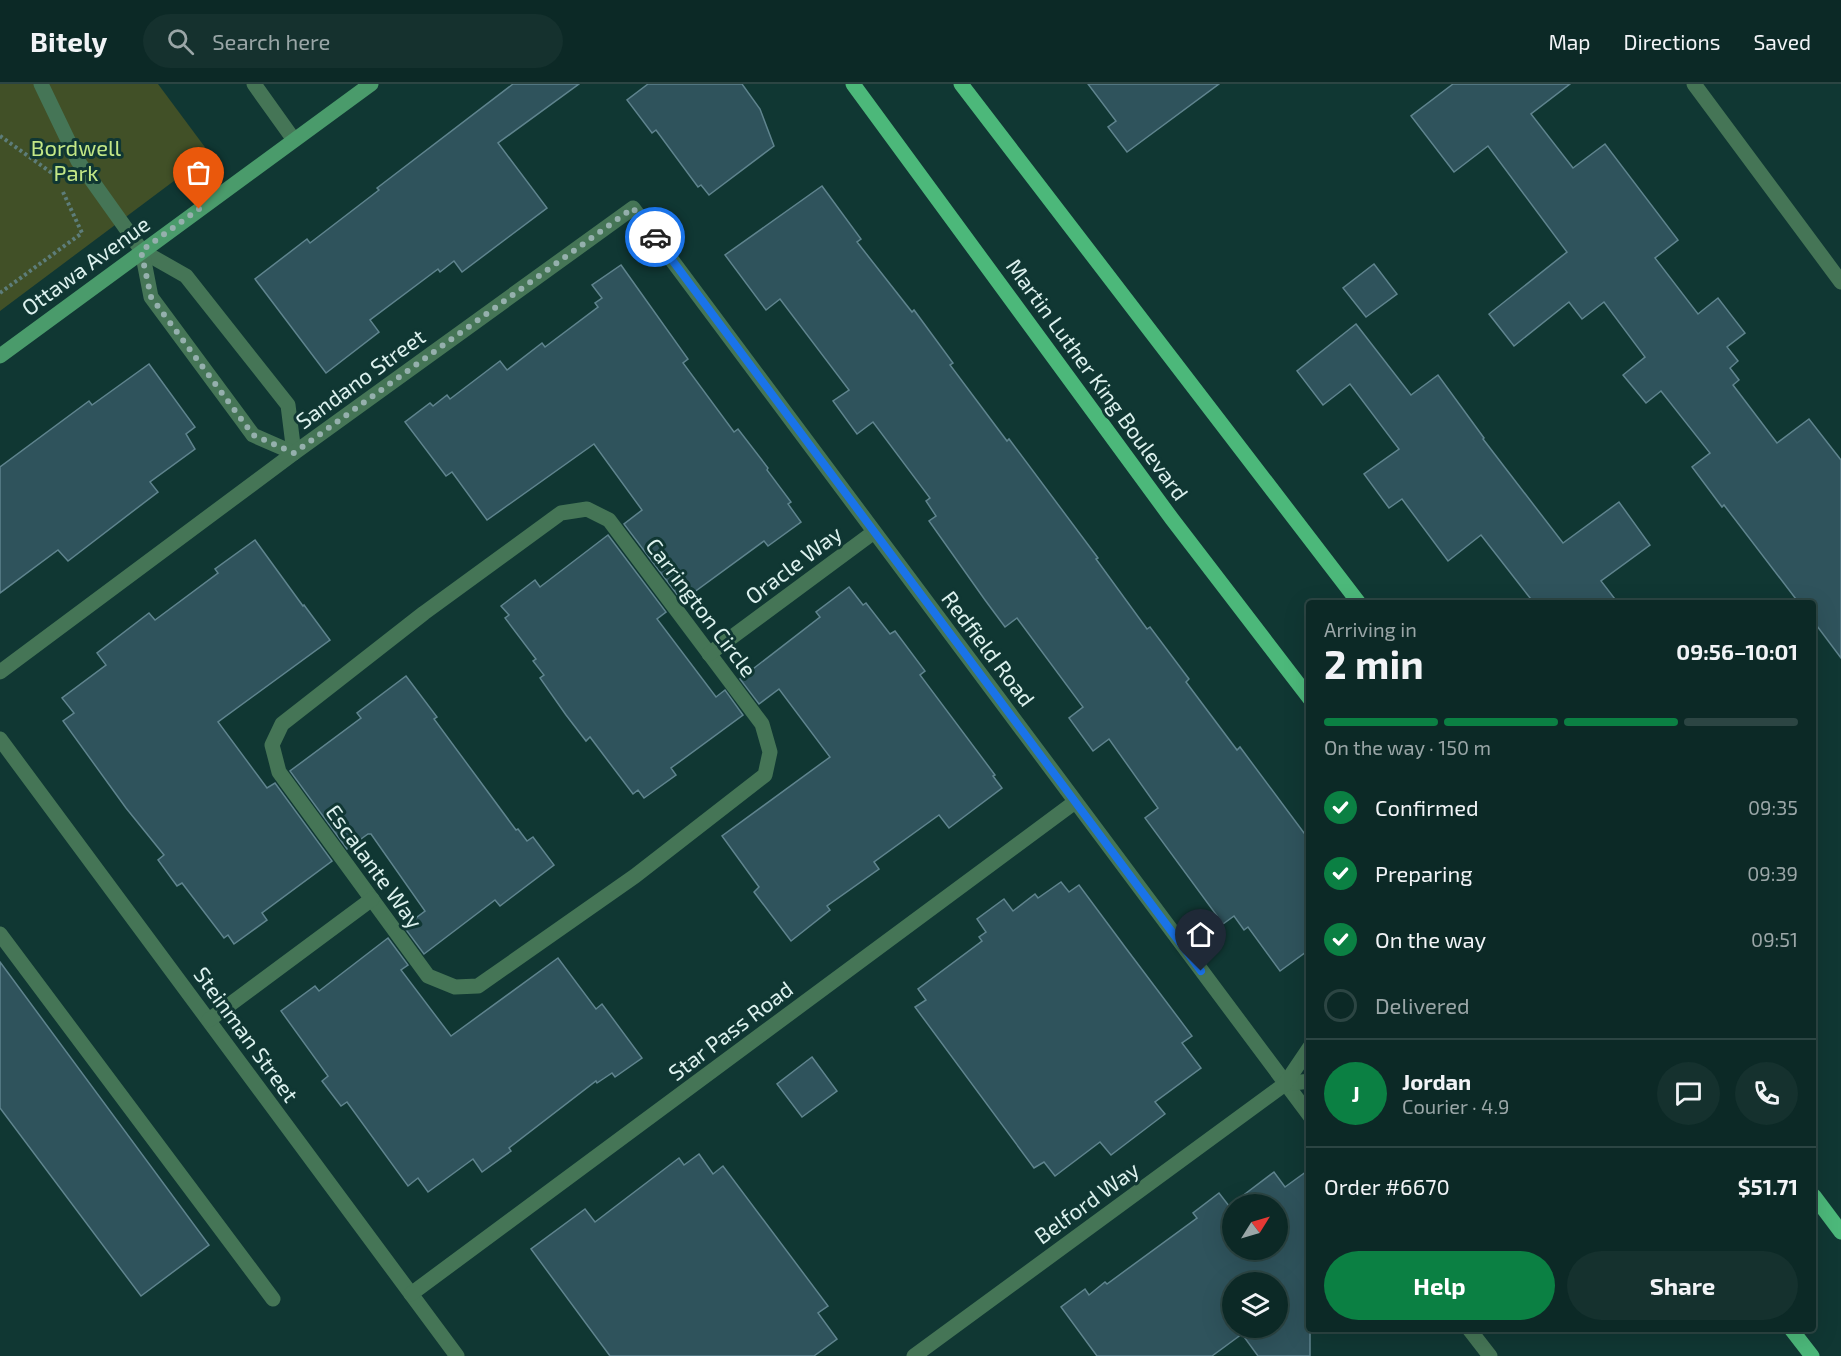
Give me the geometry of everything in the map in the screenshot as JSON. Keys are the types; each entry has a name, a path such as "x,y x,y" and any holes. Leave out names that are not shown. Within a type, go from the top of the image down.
{"main road":[{"name":"Martin Luther King Boulevard","path":"854,84 1172,519 1306,694"},
{"path":"961,84 1357,600"},
{"path":"1816,1199 1841,1232"},
{"path":"1793,1332 1812,1356"}],"street":[{"path":"41,84 78,161 141,251 151,297 253,435 294,453"},
{"path":"254,84 294,140"},
{"name":"Ottawa Avenue","path":"0,356 371,84"},
{"path":"1694,84 1841,282"},
{"name":"Sandano Street","path":"0,672 294,453 633,208"},
{"name":"Redfield Road","path":"633,208 1306,1111"},
{"path":"141,251 186,276 288,405 294,453"},
{"name":"Carrington Circle","path":"424,613 561,513 587,509 609,520 762,724 770,752 765,775 635,876"},
{"name":"Oracle Way","path":"709,654 874,532"},
{"name":"Escalante Way","path":"424,613 282,724 272,745 279,772 428,976 455,987 478,986 635,876"},
{"name":"Steinman Street","path":"0,739 457,1356"},
{"name":"Star Pass Road","path":"411,1294 1075,802"},
{"path":"209,1020 372,899"},
{"path":"0,934 273,1299"},
{"name":"Belford Way","path":"914,1356 1285,1084 1306,1053"},
{"name":"Belford Way","path":"1285,1084 1306,1081"},
{"path":"1471,1332 1490,1356"}],"path":[{"path":"0,136 55,175"},
{"path":"0,293 82,233 60,185"}],"green space":[{"name":"Bordwell Park","path":"0,84 158,84 210,154 0,311"}],"building":[{"path":"513,84 579,84 498,143 547,208 462,272 454,261 440,272 438,269 370,320 379,332 326,373 255,279 307,239 310,243 379,190 377,188"},
{"path":"648,84 742,84 760,109 774,146 709,195 701,185 698,187 656,130 652,133 627,100"},
{"path":"1088,84 1219,84 1127,152 1108,127 1116,121"},
{"path":"1453,84 1570,84 1531,114 1573,168 1605,144 1678,240 1655,258 1698,314 1718,298 1745,333 1727,347 1738,361 1730,368 1739,380 1733,385 1777,443 1809,419 1841,460 1841,658 1816,625 1816,600 1797,600 1692,467 1710,453 1661,391 1646,403 1623,375 1645,357 1604,302 1582,319 1569,302 1514,346 1489,314 1567,252 1488,146 1454,172 1411,116"},
{"path":"822,186 861,239 857,242 912,312 914,310 953,363 950,365 1098,558 1096,559 1147,629 1150,627 1189,679 1186,682 1237,750 1240,747 1306,836 1306,952 1280,971 1248,927 1244,930 1234,916 1223,924 1145,818 1158,808 1109,739 1093,751 1069,718 1083,707 1017,618 1005,627 929,521 936,516 926,501 930,498 873,422 857,434 833,401 849,390 780,299 766,310 725,255"},
{"path":"1374,264 1397,294 1366,317 1343,288"},
{"path":"621,265 688,359 683,363 734,432 738,429 768,468 767,470 791,502 788,504 801,522 768,546 764,541 682,601 624,524 642,510 594,444 487,520 452,472 446,476 405,422 430,403 433,406 447,395 450,399 500,361 507,370 542,343 545,347 598,307 595,303 602,298 592,285"},
{"path":"1356,324 1411,395 1438,375 1483,439 1563,543 1619,502 1650,545 1601,581 1616,600 1532,600 1481,535 1448,561 1402,499 1389,508 1364,474 1399,449 1350,384 1323,405 1297,371"},
{"path":"149,364 195,427 186,434 195,449 150,482 158,492 68,561 58,550 0,593 0,467 89,401 92,405"},
{"path":"608,535 666,612 657,619 716,697 725,690 743,715 671,768 676,775 644,798 638,790 633,794 590,737 586,741 566,715 540,678 544,675 533,661 536,659 505,618 509,615 501,606 535,580 540,587"},
{"path":"255,540 330,640 218,722 267,788 275,783 332,861 262,913 267,920 234,944 228,935 224,938 182,883 177,886 158,860 164,855 126,808 63,721 74,713 62,698 106,665 97,653 149,613 155,620 218,573 215,569"},
{"path":"849,587 863,605 866,603 890,634 895,631 925,671 920,675 995,775 993,776 1002,788 949,828 939,815 874,862 879,869 827,906 830,910 791,941 754,892 759,887 722,836 830,757 779,689 759,704 740,679 820,617 816,612"},
{"path":"406,676 437,717 434,719 516,830 518,829 527,841 533,837 554,865 500,906 495,900 424,954 404,927 425,911 371,834 347,849 290,771 361,718 357,713"},
{"path":"1061,882 1069,892 1079,885 1192,1036 1182,1043 1201,1068 1155,1102 1165,1114 1111,1155 1100,1142 1055,1176 1044,1162 1034,1168 915,1007 926,1000 918,989 982,941 979,937 986,932 977,919 1004,899 1013,911 1035,894 1038,898"},
{"path":"388,938 408,965 401,970 451,1036 558,958 596,1009 602,1004 642,1058 615,1077 612,1073 597,1083 596,1081 509,1148 511,1151 482,1172 473,1159 428,1192 418,1178 408,1186 347,1102 341,1106 322,1081 328,1076 281,1011 315,986 319,991"},
{"path":"0,962 209,1245 141,1296 0,1108"},
{"path":"812,1057 837,1091 802,1117 777,1084"},
{"path":"699,1154 713,1174 723,1166 828,1306 818,1313 837,1339 814,1356 610,1356 531,1249 585,1209 595,1222 679,1158 684,1165"},
{"path":"1274,1172 1285,1187 1306,1172 1306,1332 1310,1332 1310,1356 1258,1356 1245,1338 1288,1338 1288,1272 1222,1272 1222,1338 1237,1338 1212,1356 1097,1356 1061,1307 1085,1289 1089,1295 1105,1282 1107,1284 1197,1218 1193,1213 1219,1193 1222,1197 1222,1260 1288,1260 1288,1194 1245,1194"}],"way so far":[{"path":"199,209 141,251 151,297 253,435 294,453 633,208 655,237"}],"route":[{"path":"655,237 1201,971"}]}
